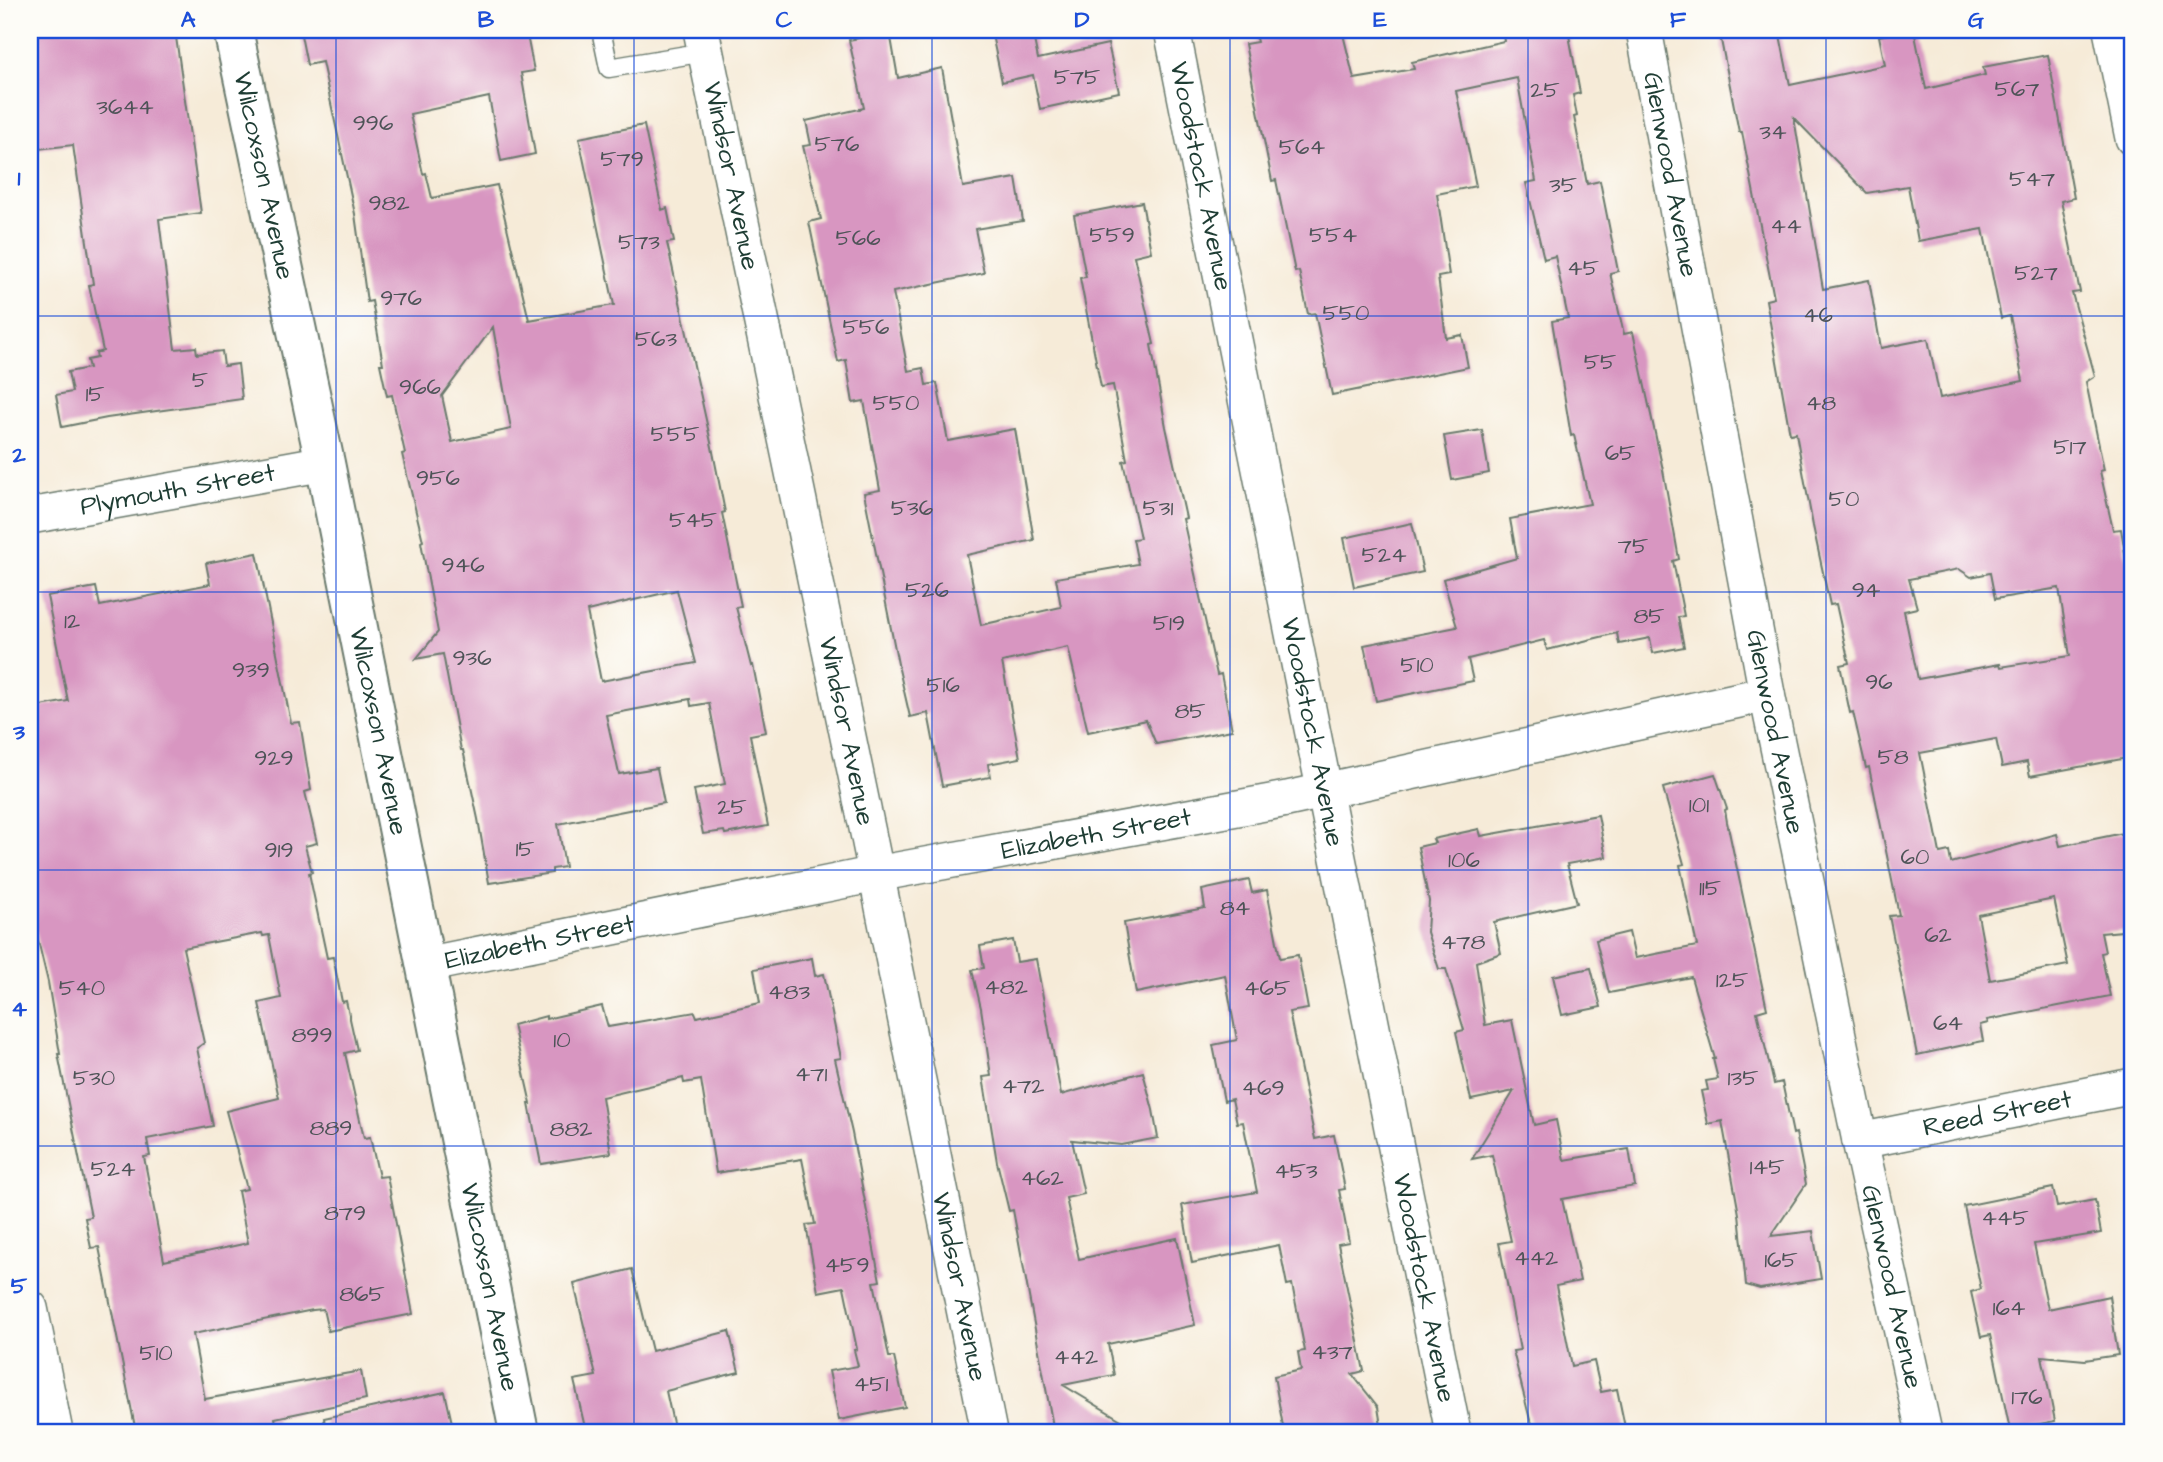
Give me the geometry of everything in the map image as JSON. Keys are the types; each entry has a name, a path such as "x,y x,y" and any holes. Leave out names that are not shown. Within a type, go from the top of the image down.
{"street":[{"name":"Wilcoxson Avenue","path":"233,30 325,463 519,1432"},
{"name":"Woodstock Avenue","path":"1172,30 1453,1432"},
{"name":"Glenwood Avenue","path":"1644,30 1767,694 1924,1432"},
{"path":"2111,30 2133,138"},
{"name":"Windsor Avenue","path":"703,41 989,1432"},
{"name":"Plymouth Street","path":"30,516 325,463"},
{"name":"Elizabeth Street","path":"425,965 876,874 1287,799 1767,694"},
{"name":"Reed Street","path":"1860,1141 2133,1086"},
{"path":"30,1308 55,1432"}],"lane":[{"path":"601,30 608,68 703,41"}],"building":[{"path":"30,30 175,30 201,213 159,219 175,349 196,347 197,354 222,351 224,366 238,364 242,399 62,427 56,395 72,392 68,372 89,368 87,360 97,358 96,353 103,351 89,285 93,284 73,145 30,150"},
{"path":"300,30 526,30 534,71 521,73 535,154 501,161 489,97 410,114 423,174 426,173 432,198 497,185 529,320 614,305 579,138 644,125 662,210 667,208 674,242 667,243 725,512 722,513 741,606 736,607 751,666 753,665 766,732 750,735 768,826 725,834 724,831 703,834 694,790 725,784 709,703 691,706 690,699 606,715 619,774 657,768 664,803 558,824 565,867 552,869 552,873 489,883 443,654 416,659 438,632 421,542 423,541 402,454 405,453 392,395 387,396 380,364 383,364 372,301 367,302 355,214 322,62 307,65","holes":["493,327 511,429 452,442 442,396","677,590 696,663 601,681 587,611"]},
{"path":"991,30 1032,30 1038,59 1108,44 1119,92 1040,109 1033,75 1002,82"},
{"path":"1254,30 1342,30 1354,79 1414,69 1412,62 1504,41 1502,30 1568,30 1580,93 1573,95 1577,116 1574,117 1587,184 1600,181 1618,271 1610,273 1624,334 1633,332 1663,470 1679,559 1673,561 1684,616 1678,617 1684,647 1653,653 1650,638 1619,644 1617,633 1547,650 1544,640 1468,659 1473,681 1376,701 1364,645 1457,627 1443,579 1517,558 1510,519 1590,504 1574,435 1571,436 1552,321 1568,318 1555,256 1544,259 1526,183 1536,181 1517,78 1456,91 1476,186 1437,194 1449,275 1438,277 1446,338 1462,335 1468,367 1332,395 1315,313 1308,314 1299,271 1295,272 1276,180 1272,181 1245,44 1257,42"},
{"path":"1719,30 1779,30 1790,85 1885,65 1879,36 1907,30 1914,30 1926,89 1985,75 1983,67 2048,55 2074,198 2061,201 2080,292 2072,293 2095,376 2086,382 2104,470 2100,471 2113,530 2121,529 2133,599 2133,757 2030,776 2027,762 2002,767 1996,739 1920,753 1940,853 1949,851 1951,863 2057,834 2060,846 2133,831 2133,930 2101,933 2105,952 2101,953 2110,996 1987,1020 1988,1023 1980,1025 1983,1041 1917,1055 1889,916 1899,915 1869,767 1866,768 1853,712 1850,713 1840,665 1849,663 1836,604 1830,605 1796,433 1790,434 1766,300 1774,298 1742,132 1739,132","holes":["1794,118 1867,193 1908,186 1918,241 1983,229 2001,318 2010,316 2023,381 1940,398 1928,339 1881,348 1869,280 1823,289","1959,569 1971,577 1990,573 1995,599 2059,588 2070,656 2001,667 2000,664 1918,679 1904,611 1917,608 1909,579","2054,899 2068,965 1990,980 1978,915"]},
{"path":"890,32 898,78 942,68 963,187 1016,178 1023,221 975,229 984,273 893,292 908,371 923,368 926,385 937,383 948,441 1015,429 1034,540 967,555 981,625 1061,607 1056,578 1138,564 1133,539 1140,538 1123,461 1127,460 1113,385 1101,387 1080,278 1086,277 1074,215 1142,202 1151,252 1134,256 1154,344 1151,345 1166,427 1186,518 1183,519 1217,675 1221,674 1232,730 1156,744 1146,720 1088,732 1068,647 1002,662 1020,758 988,764 990,777 942,786 928,713 910,717 899,669 864,493 880,490 864,401 853,403 846,360 838,362 809,222 821,219 803,146 811,145 806,121 864,108 849,40"},
{"path":"1482,430 1489,473 1452,480 1444,436"},
{"path":"1412,523 1423,572 1354,587 1344,538"},
{"path":"257,553 291,723 300,722 311,790 305,792 317,843 305,846 312,872 309,873 327,958 333,957 342,1002 346,1001 357,1050 345,1053 364,1138 370,1137 379,1177 387,1176 413,1314 328,1331 323,1309 193,1334 205,1399 361,1371 366,1399 275,1418 278,1432 136,1432 99,1247 91,1248 85,1218 91,1217 58,1054 48,982 30,907 30,708 68,701 47,596 96,587 100,606 210,584 206,563","holes":["262,933 263,936 269,935 281,998 259,1003 279,1098 226,1111 247,1189 238,1191 248,1243 164,1261 144,1157 150,1156 147,1139 213,1126 197,1048 204,1043 183,948"]},
{"path":"1715,774 1727,809 1727,822 1767,1009 1757,1012 1774,1084 1782,1082 1806,1184 1771,1236 1813,1231 1821,1279 1760,1289 1746,1285 1739,1214 1722,1121 1708,1124 1701,1091 1708,1090 1706,1081 1718,1079 1715,1059 1691,977 1609,993 1596,940 1629,932 1635,958 1697,946 1680,865 1684,864 1663,788"},
{"path":"1598,815 1606,857 1567,864 1577,903 1494,922 1501,953 1476,962 1485,1025 1512,1020 1534,1125 1556,1120 1564,1160 1629,1149 1635,1186 1562,1199 1580,1281 1556,1286 1572,1366 1594,1361 1601,1392 1617,1389 1626,1432 1533,1432 1513,1351 1520,1350 1499,1243 1511,1241 1492,1155 1472,1159 1514,1091 1471,1100 1456,1032 1464,1030 1446,969 1439,969 1427,932 1429,901 1418,847 1435,843 1433,839 1479,829 1481,836"},
{"path":"1249,880 1252,893 1267,890 1280,958 1298,955 1308,1009 1289,1012 1315,1139 1334,1135 1345,1189 1339,1190 1349,1242 1338,1244 1364,1371 1352,1374 1378,1407 1382,1432 1284,1432 1274,1376 1301,1370 1298,1352 1305,1351 1292,1284 1287,1285 1279,1245 1192,1263 1182,1205 1257,1192 1243,1122 1237,1123 1232,1099 1224,1101 1213,1045 1237,1040 1225,975 1136,993 1124,923 1205,908 1202,890"},
{"path":"1013,940 1017,962 1036,959 1061,1095 1143,1072 1153,1110 1158,1138 1121,1145 1072,1140 1084,1194 1066,1198 1079,1259 1177,1238 1195,1325 1108,1344 1114,1375 1063,1385 1141,1432 1054,1432 1013,1210 1009,1211 997,1162 983,1077 991,1076 981,1008 972,970 984,968 980,946"},
{"path":"812,958 815,976 824,974 841,1058 835,1059 880,1281 874,1282 889,1357 894,1357 905,1407 839,1420 829,1371 858,1366 854,1350 857,1349 844,1287 818,1292 806,1225 815,1224 802,1159 716,1173 701,1080 684,1083 683,1078 602,1097 611,1153 541,1164 513,1025 602,1006 608,1027 695,1012 697,1017 760,1003 754,969"},
{"path":"1591,968 1601,1007 1562,1015 1553,976"},
{"path":"2053,1188 2057,1207 2095,1200 2101,1233 2034,1244 2048,1309 2109,1296 2118,1355 2085,1360 2042,1356 2055,1421 2010,1430 1990,1335 1981,1337 1971,1292 1981,1289 1964,1206"},
{"path":"632,1269 652,1351 729,1331 739,1372 666,1391 675,1432 586,1432 574,1380 596,1376 574,1284"},
{"path":"445,1392 454,1432 326,1432 324,1418"}]}
